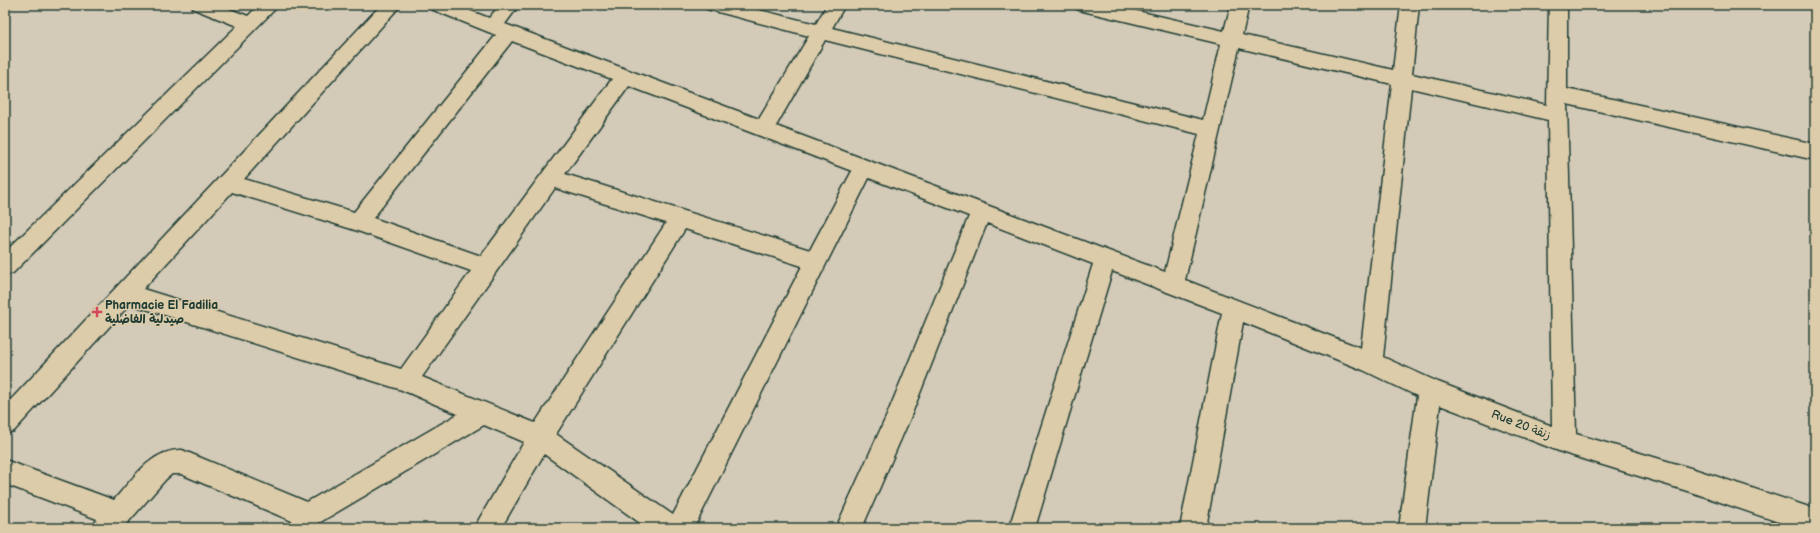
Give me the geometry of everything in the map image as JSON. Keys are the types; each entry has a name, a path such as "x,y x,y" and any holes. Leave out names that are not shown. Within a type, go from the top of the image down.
{"street":[{"path":"200,5 251,24"},
{"path":"5,266 270,5"},
{"path":"5,423 392,5"},
{"name":"Rue 20 زنقة","path":"437,5 1234,308 1371,364 1430,390 1564,442 1697,482 1815,522"},
{"path":"358,222 500,30 510,5"},
{"path":"713,5 1210,130"},
{"path":"764,129 836,5"},
{"path":"1083,5 1402,79 1558,104 1815,152"},
{"path":"1173,285 1240,5"},
{"path":"1371,364 1410,5"},
{"path":"1558,5 1558,104 1564,442"},
{"path":"406,381 486,267 625,76"},
{"path":"680,528 864,167"},
{"path":"550,178 815,261"},
{"path":"228,182 358,222 486,267"},
{"path":"850,528 899,416 981,212"},
{"path":"487,528 540,437 680,219"},
{"path":"1022,528 1105,259"},
{"path":"125,293 406,381 540,437 669,528"},
{"path":"1193,528 1234,308"},
{"path":"1412,528 1430,390"},
{"path":"5,472 111,521 162,466 176,461 182,462 305,522 482,413"}],"place":[{"name":"Pharmacie El Fadilia صيدلية الفاضلية","path":"97,312"}]}
